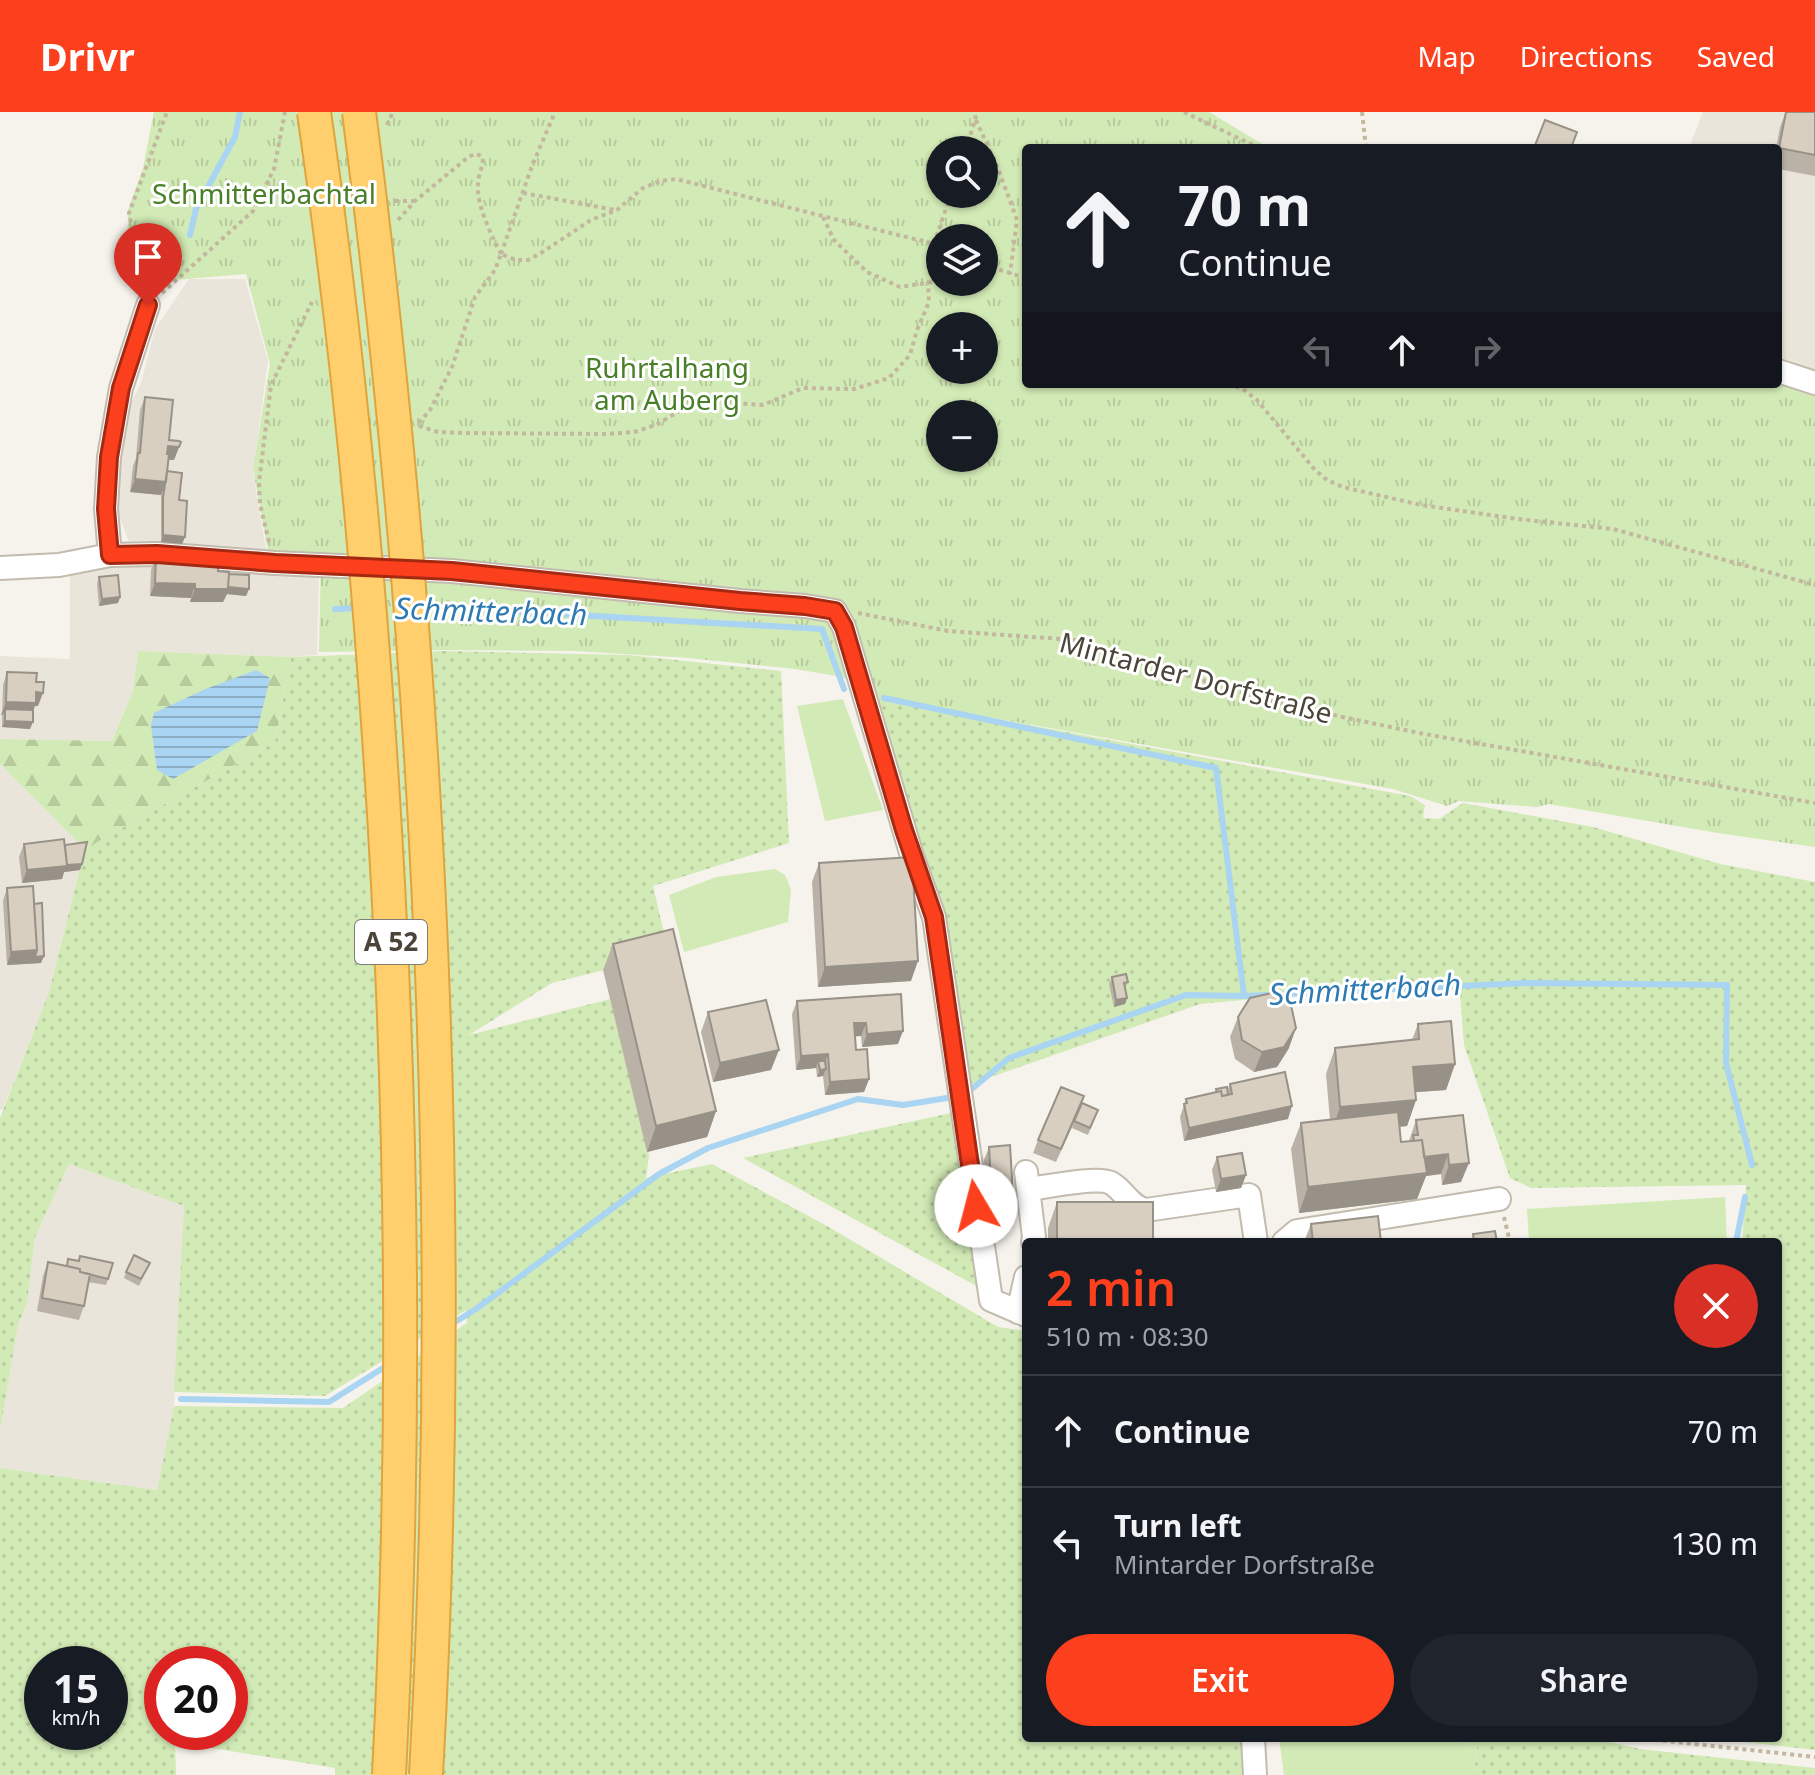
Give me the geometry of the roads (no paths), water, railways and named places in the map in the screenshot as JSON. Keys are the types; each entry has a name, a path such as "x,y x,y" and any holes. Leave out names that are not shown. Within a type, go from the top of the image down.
{"highway":[{"name":"A 52","path":"314,112 336,276 363,527 392,965 398,1119 400,1425 389,1775"},
{"name":"A 52","path":"359,112 389,363 408,569 425,811 436,1118 438,1425 426,1775"}],"street":[{"path":"110,555 106,509 109,457 121,388 148,305"},
{"path":"1782,372 1815,383"},
{"path":"0,568 59,565 110,555 157,554 467,573 835,611 844,627 903,826 934,917 991,1300 1022,1313"},
{"path":"1033,1238 1028,1181 1101,1180 1113,1184 1139,1209 1146,1210 1249,1195 1255,1238"},
{"path":"1289,1238 1297,1231 1499,1199"},
{"path":"1253,1742 1255,1775"}],"water":[{"path":"256,670 270,678 257,731 173,779 157,770 151,725 154,713"}],"waterway":[{"name":"Schmitterbach","path":"190,235 196,209 235,137 240,112"},
{"name":"Schmitterbach","path":"418,606 822,629 844,689"},
{"name":"Schmitterbach","path":"335,609 359,608"},
{"name":"Schmitterbach","path":"884,698 1216,768 1244,996 1528,983 1727,985 1726,1063 1752,1165"},
{"path":"973,1088 1009,1058 1186,995 1244,996"},
{"path":"447,1327 659,1174 708,1148 858,1099 903,1105 947,1098"},
{"name":"Schmitterbach","path":"1737,1238 1745,1197"},
{"path":"181,1399 329,1402 391,1363"}],"park label":[{"name":"Schmitterbachtal","path":"264,194"},
{"name":"Ruhrtalhang am Auberg","path":"667,384"}]}
